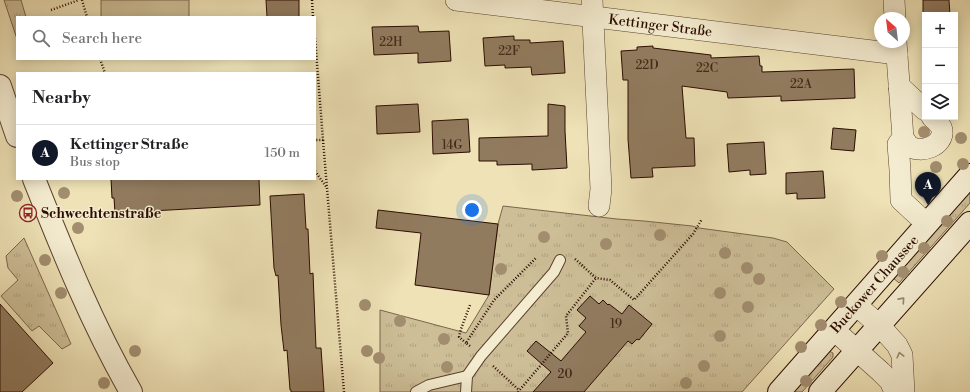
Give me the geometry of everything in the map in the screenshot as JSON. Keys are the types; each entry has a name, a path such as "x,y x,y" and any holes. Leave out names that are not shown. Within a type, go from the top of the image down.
{"main road":[{"path":"0,86 9,124"},
{"name":"Buckower Chaussee","path":"779,392 970,175"},
{"path":"34,180 91,315 131,392"},
{"path":"820,392 970,223"}],"street":[{"name":"Kettinger Straße","path":"456,0 592,8 874,45"},
{"path":"894,0 895,12"},
{"name":"Kettinger Straße","path":"592,8 601,189 599,206"},
{"name":"Kettinger Straße","path":"896,48 903,138 898,144 901,200 927,224"},
{"path":"899,86 922,107"},
{"path":"903,138 909,145 917,149 925,149 934,146 940,138 942,130 939,123 936,120"},
{"path":"856,305 897,345 902,355 904,392"},
{"path":"834,330 890,381 895,392"}],"lane":[{"path":"466,392 467,376 482,356 554,272 560,260"},
{"path":"416,392 429,385 467,376"}],"path":[{"path":"50,10 81,0 87,16"},
{"path":"312,0 313,16"},
{"path":"316,51 344,392"},
{"path":"100,60 104,72"},
{"path":"316,140 323,140"},
{"path":"316,172 328,189"},
{"path":"571,256 596,278 610,280 634,300 692,234 702,219"},
{"path":"518,392 568,334 566,316 596,278"},
{"path":"466,343 459,337 470,305"}],"green space":[{"path":"4,0 21,0 26,16 16,16 16,36"},
{"path":"101,0 189,0 189,16 101,16"},
{"path":"970,189 970,203 899,283 892,277"},
{"path":"503,206 692,226 773,238 787,242 834,289 742,392 380,392 380,310 466,333 489,295 498,224"},
{"path":"24,238 71,344 62,349 39,326 32,331 1,296 18,280 8,268 6,256"},
{"path":"829,351 833,353 833,357 802,392 790,392"}],"building":[{"path":"266,0 299,0 299,16 267,16"},
{"path":"923,0 949,0 950,12 923,12"},
{"path":"418,26 419,32 449,31 451,61 418,63 418,53 374,55 372,27"},
{"path":"514,36 514,40 530,40 530,43 563,41 565,73 532,75 531,67 505,68 505,65 485,66 483,38"},
{"path":"653,46 653,48 711,55 711,58 759,56 762,72 854,69 855,98 781,101 781,96 728,98 727,92 682,86 686,138 694,138 695,166 652,168 653,177 631,178 628,139 628,80 623,80 621,51 637,50 637,47"},
{"path":"418,104 420,132 377,134 376,106"},
{"path":"548,104 565,106 567,168 532,170 532,164 497,165 497,161 479,161 479,138 548,136"},
{"path":"468,119 470,152 433,154 432,121"},
{"path":"833,128 856,130 854,151 831,149"},
{"path":"764,142 766,174 750,175 750,170 729,172 727,144"},
{"path":"823,171 825,198 797,199 797,193 786,194 786,173"},
{"path":"111,180 259,180 260,205 115,213 114,198 112,198"},
{"path":"304,194 306,229 308,229 310,274 313,273 316,348 321,348 324,392 291,392 290,390 287,350 284,351 281,325 278,275 276,276 274,268 270,196"},
{"path":"378,210 498,224 489,295 415,285 421,233 376,228"},
{"path":"590,296 599,304 603,300 622,314 629,305 652,324 639,340 637,339 632,344 628,341 584,392 533,392 551,372 527,351 536,341 561,361 586,332 579,326 586,318 577,310"},
{"path":"0,304 53,363 22,392 0,392"}],"place":[{"name":"Kettinger Straße","path":"928,205"},
{"name":"Schwechtenstraße","path":"28,213"}]}
